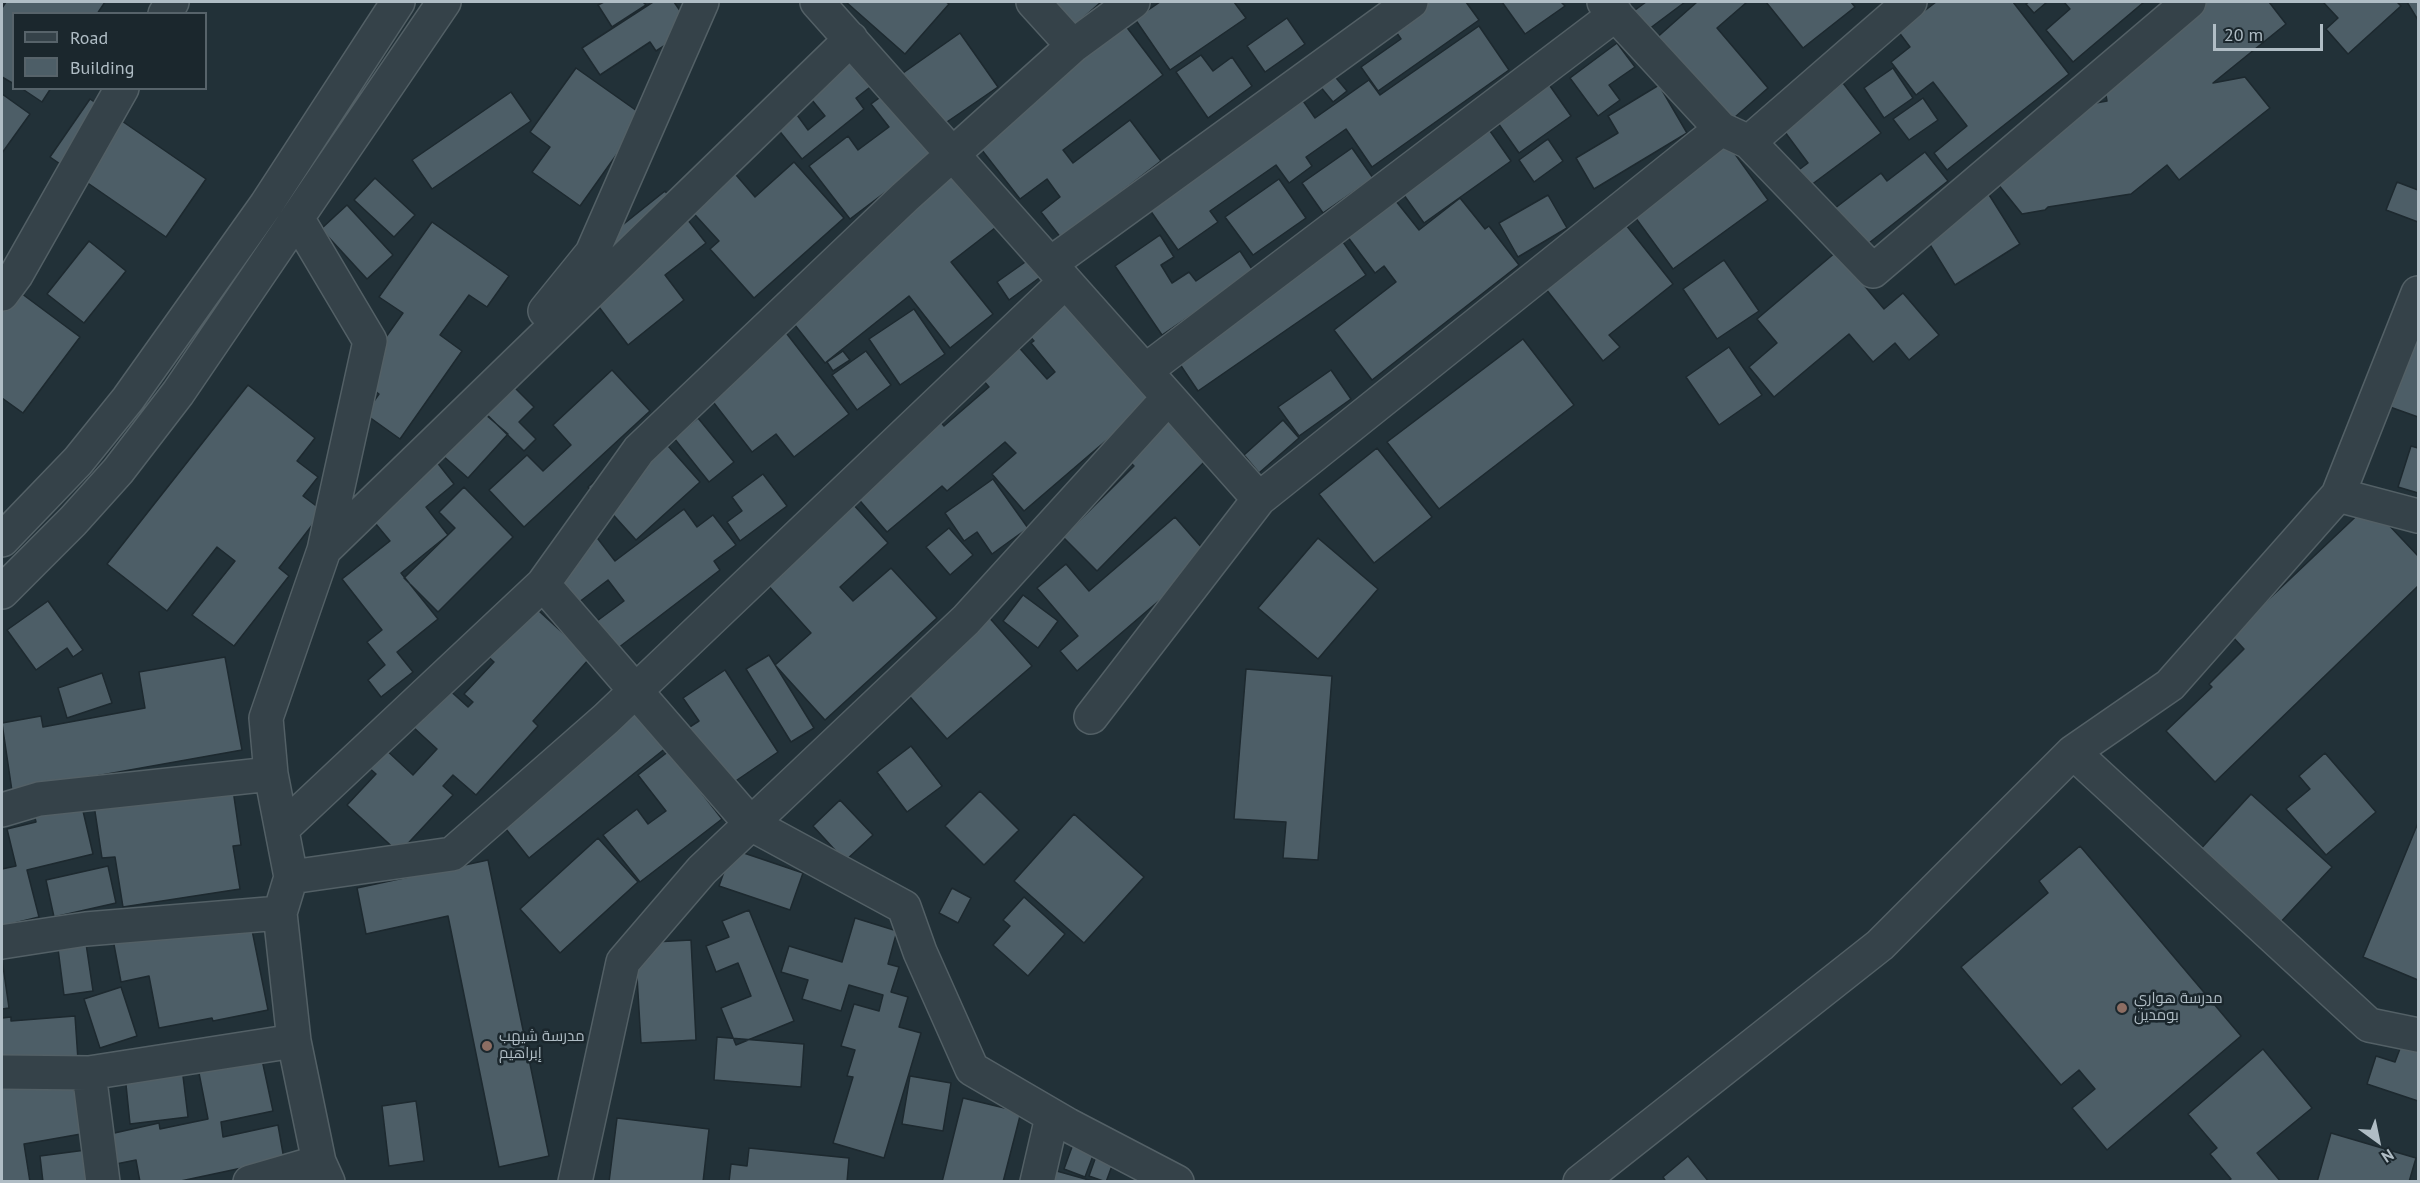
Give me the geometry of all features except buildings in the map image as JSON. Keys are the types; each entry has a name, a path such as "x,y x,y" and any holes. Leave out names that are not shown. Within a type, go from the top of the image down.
{"street":[{"path":"2,540 78,461 128,399 266,205 398,2"},
{"path":"2,592 73,521 118,471 178,393 444,2"},
{"path":"447,430 592,253 702,2"},
{"path":"817,2 1259,499"},
{"path":"1033,2 1073,46"},
{"path":"282,829 543,584 639,450 905,197 1073,46 1133,2"},
{"path":"291,877 452,854 636,691 1058,273 1411,2"},
{"path":"1091,717 1259,499 1910,2"},
{"path":"1145,371 1607,5 1735,136 1873,271 2189,2"},
{"path":"324,550 850,39"},
{"path":"2,294 16,274 122,90"},
{"path":"250,1182 323,1172 294,1041 280,913 291,877 271,774 266,718 324,550 370,340 297,218"},
{"path":"1580,1182 1880,945 2073,752 2170,685 2338,495 2418,293"},
{"path":"575,1182 623,962 702,870 966,620 1168,398"},
{"path":"2338,495 2418,516"},
{"path":"543,584 751,824 904,907 920,952 972,1069 1052,1117 1177,1182"},
{"path":"2073,752 2369,1025 2418,1035"},
{"path":"2,810 39,799 271,774"},
{"path":"2,942 86,929 280,913"},
{"path":"2,1072 89,1073 294,1041"},
{"path":"89,1073 103,1182"},
{"path":"1037,1182 1052,1117"}],"place":[{"name":"مدرسة هواري بومدين","path":"2122,1008"},
{"name":"مدرسة شيهب إبراهيم","path":"487,1046"}]}
